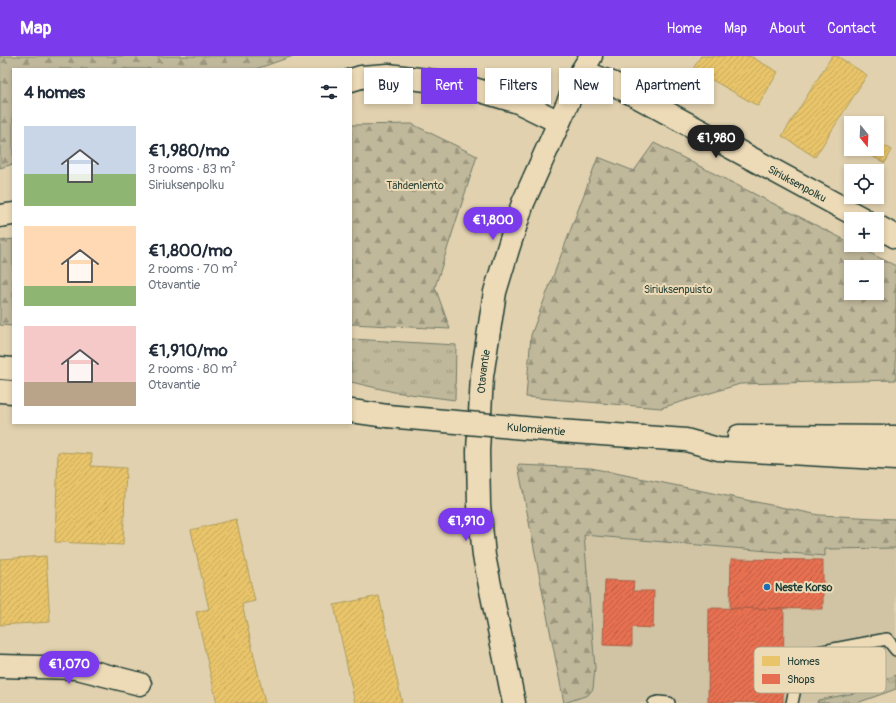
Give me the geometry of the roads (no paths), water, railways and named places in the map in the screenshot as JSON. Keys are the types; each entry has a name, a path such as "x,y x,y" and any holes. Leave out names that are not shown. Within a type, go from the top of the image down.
{"main road":[{"name":"Otavantie","path":"514,703 484,556 479,505 478,451 482,376 495,292 523,203 586,64"},
{"name":"Siriuksenpolku","path":"586,64 612,83 850,212"},
{"path":"352,80 361,77 388,75 457,84 518,102 559,122"},
{"path":"0,216 12,214"},
{"path":"884,230 896,237"},
{"path":"0,368 12,369"},
{"path":"0,391 12,392"},
{"name":"Kulomäentie","path":"352,411 387,416 559,431 686,440 718,436 896,437"},
{"name":"Kulomäentie","path":"352,415 387,416"},
{"name":"Kulomäentie","path":"686,440 718,449 896,459"},
{"path":"0,666 77,668 140,684"}],"lane":[{"path":"844,647 887,639 896,650"},
{"path":"792,703 794,693"},
{"path":"654,703 669,703"}],"place":[{"name":"Neste Korso","path":"767,587"}],"park label":[{"name":"Tähdenlento","path":"415,185"},
{"name":"Siriuksenpuisto","path":"678,289"}]}
